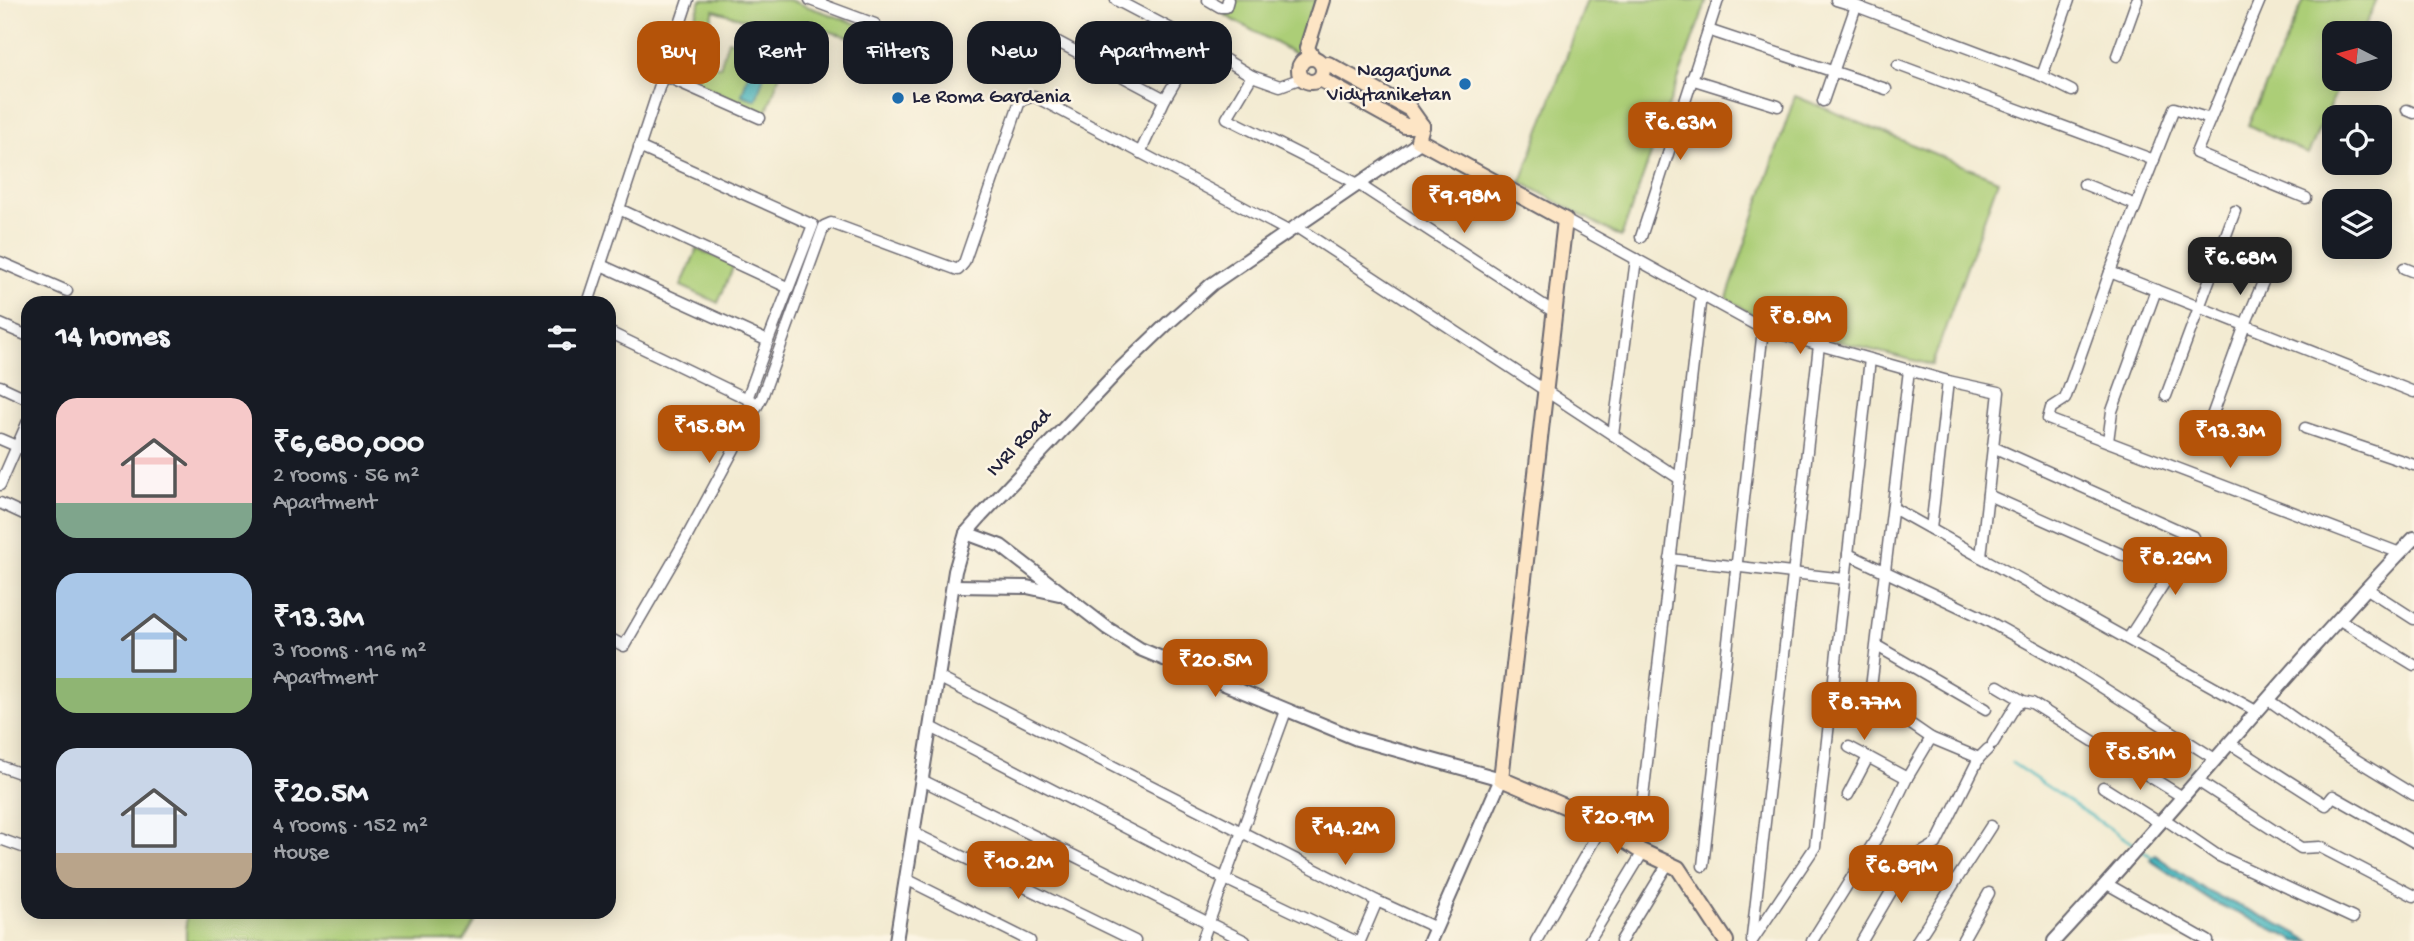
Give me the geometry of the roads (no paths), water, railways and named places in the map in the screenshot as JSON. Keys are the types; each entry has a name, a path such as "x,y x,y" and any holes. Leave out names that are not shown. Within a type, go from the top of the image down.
{"main road":[{"path":"1318,67 1307,48 1322,0"},
{"path":"1318,67 1309,82 1301,78 1301,63 1318,67 1328,64 1410,109 1420,133 1565,220 1501,779 1569,808 1640,850 1678,868 1722,938"}],"street":[{"path":"681,21 688,0"},
{"path":"810,0 866,21"},
{"path":"1116,0 1156,21"},
{"path":"1208,0 1220,7 1226,7 1228,0"},
{"path":"1641,237 1718,0"},
{"path":"1836,0 2042,76 2072,91"},
{"path":"2042,76 2069,0"},
{"path":"2117,56 2137,0"},
{"path":"2260,0 2196,153 2306,198"},
{"path":"1823,101 1856,6"},
{"path":"1708,30 1886,89"},
{"path":"1061,44 1165,99"},
{"path":"1232,64 1252,76 1280,86 1301,78"},
{"path":"1898,65 2154,160"},
{"path":"1252,76 1227,118 1358,184 1554,313"},
{"path":"1691,79 1778,106"},
{"path":"590,296 660,84"},
{"path":"683,84 760,118"},
{"path":"1140,153 1174,84"},
{"path":"616,642 624,646 682,546 758,404 824,226 831,223 958,270 964,263 1020,102 1034,96 1292,229 1680,479"},
{"path":"2210,119 2174,108 2110,272 2065,400 2051,408 2048,419 2400,552"},
{"name":"IVRI Road","path":"899,940 906,879 953,586 960,549 967,533 1118,371 1212,284 1417,144 1420,133"},
{"path":"639,146 813,225 787,287 747,399"},
{"path":"2084,184 2136,205"},
{"path":"619,209 787,287"},
{"path":"2166,396 2235,211"},
{"path":"1565,220 1763,330 1948,381 1998,392 1981,557"},
{"path":"1613,435 1636,259"},
{"path":"0,261 67,291"},
{"path":"601,265 768,341"},
{"path":"2110,272 2414,392"},
{"path":"2204,438 2263,282"},
{"path":"2108,442 2112,411 2156,290"},
{"path":"1588,941 1640,850 1701,295"},
{"path":"0,324 21,333"},
{"path":"1703,866 1763,330"},
{"path":"616,335 758,404"},
{"path":"1819,345 1752,941 1815,847 1870,359"},
{"path":"1870,696 1909,370"},
{"path":"1931,529 1948,381"},
{"path":"0,386 21,396"},
{"path":"2305,428 2414,466"},
{"path":"0,485 21,437"},
{"path":"0,439 21,448"},
{"path":"1993,447 2194,537 2128,639"},
{"path":"1988,495 2170,576"},
{"path":"0,503 21,513"},
{"path":"1893,508 2256,711"},
{"path":"967,533 1001,546 1107,628 1140,649 1357,739 1501,779 1430,941"},
{"path":"2054,941 2338,619 2414,538"},
{"path":"1848,554 1979,616 2067,665 2215,759"},
{"path":"1670,559 1845,579"},
{"path":"1025,587 1030,569"},
{"path":"953,586 1025,587 1066,596"},
{"path":"2366,588 2414,619"},
{"path":"2338,619 2414,665"},
{"path":"1877,646 1986,709"},
{"path":"938,677 1377,901 1436,928"},
{"path":"1998,686 2023,701 2032,703 2181,796"},
{"path":"1830,708 1870,696"},
{"path":"1870,696 1931,738 1979,758"},
{"path":"2267,699 2332,745 2414,795"},
{"path":"1863,941 1902,873 1919,854 1936,844 1979,758 1990,746 2016,705 2023,701"},
{"path":"1202,941 1286,711"},
{"path":"931,727 1225,878 1355,941"},
{"path":"1812,941 1884,826 1907,778 1931,738"},
{"path":"2229,743 2326,805 2333,796 2414,842"},
{"path":"1849,747 1907,778"},
{"path":"1848,795 1868,757"},
{"path":"0,766 21,774"},
{"path":"922,780 1245,941"},
{"path":"2196,780 2301,848 2320,847 2414,896"},
{"path":"2104,787 2217,855 2353,918"},
{"path":"1536,941 1602,826"},
{"path":"1917,941 1991,826"},
{"path":"914,833 1135,941"},
{"path":"0,839 21,846"},
{"path":"1621,941 1669,862"},
{"path":"906,879 1030,941"},
{"path":"2107,884 2208,941"},
{"path":"1962,941 1989,893"},
{"path":"1360,941 1377,901"}],"water":[{"path":"745,84 761,84 756,100 742,95"},
{"path":"2155,855 2207,891 2310,941 2297,941 2209,900 2150,860"}],"waterway":[{"path":"2012,763 2135,845"},
{"path":"2143,851 2155,859"}],"place":[{"name":"Nagarjuna Vidytaniketan","path":"1465,84"},
{"name":"Le Roma Gardenia","path":"898,98"}]}
